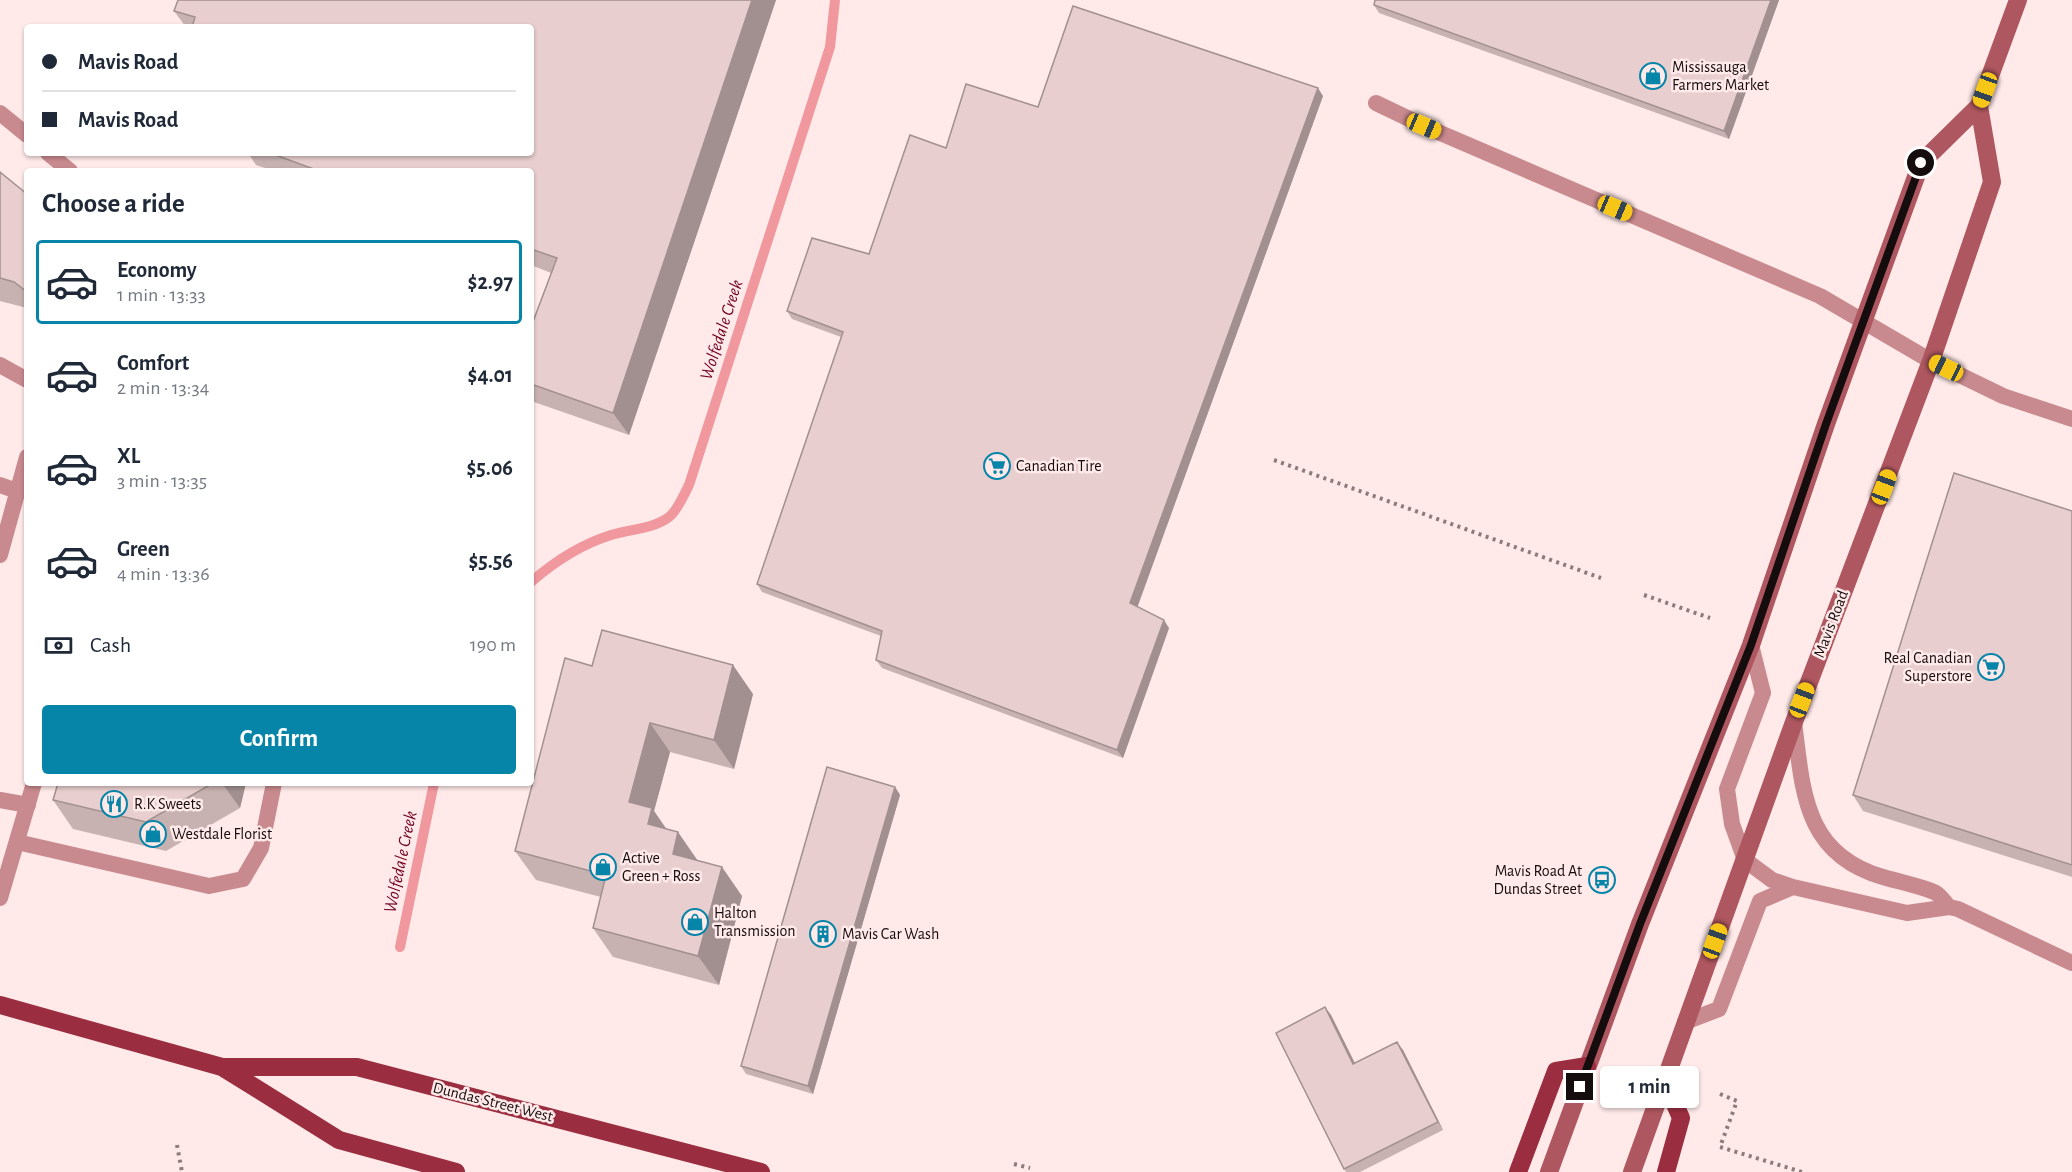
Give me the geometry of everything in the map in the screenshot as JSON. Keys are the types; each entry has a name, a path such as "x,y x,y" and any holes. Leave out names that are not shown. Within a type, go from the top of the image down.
{"main road":[{"name":"Mavis Road","path":"1549,1172 1640,924 1751,645 1863,321 1921,163 1979,106 2018,0"},
{"name":"Mavis Road","path":"1632,1172 1684,1022 1794,722 1931,361 1992,182 1979,106"},
{"name":"Dundas Street West","path":"0,1005 222,1066 357,1067 760,1172"},
{"name":"Dundas Street West","path":"222,1066 339,1140 456,1172"},
{"path":"1518,1172 1556,1071 1587,1066"},
{"path":"1665,1081 1681,1118 1666,1172"}],"lane":[{"path":"1376,103 1424,126 1820,296 1931,361 2003,396 2072,419"},
{"path":"0,113 24,133"},
{"path":"52,156 66,168"},
{"path":"0,365 24,378"},
{"path":"0,555 24,468"},
{"path":"0,485 18,491"},
{"path":"1751,645 1763,693 1727,789 1731,824 1745,860 1772,880 1793,887 1907,913 1949,907"},
{"path":"1794,722 1803,788 1816,827 1828,846 1850,863 1878,876 1936,893 1949,907 1990,923 2072,963"},
{"path":"0,898 33,786"},
{"path":"17,842 210,886 243,879 261,848 273,786"},
{"path":"0,800 28,805"},
{"path":"1684,1022 1719,1009 1760,901 1793,887"}],"path":[{"path":"1274,460 1601,578"},
{"path":"1644,595 1710,618"},
{"path":"1720,1094 1737,1101 1720,1147 1802,1172"},
{"path":"177,1145 182,1172"},
{"path":"1014,1164 1030,1168"}],"building":[{"path":"178,0 752,0 613,413 534,385 534,319 557,258 534,250 534,168 311,168 278,156 534,156 534,24 193,24 195,17 174,11"},
{"name":"Mississauga Farmers Market","path":"1375,0 1771,0 1724,131 1374,5"},
{"name":"Canadian Tire","path":"1073,6 1318,88 1130,603 1164,620 1117,750 876,660 882,631 757,584 843,332 787,311 812,238 869,254 910,135 946,148 966,84 1038,107"},
{"path":"0,172 24,192 24,290 14,282 0,278"},
{"name":"Real Canadian Superstore","path":"1954,473 2072,511 2072,865 1853,795"},
{"path":"602,630 733,665 714,740 650,723 629,802 652,808 648,824 678,832 673,854 722,867 698,956 593,928 606,875 515,851 532,786 534,786 534,778 565,658 592,666"},
{"name":"Mavis Car Wash","path":"827,767 895,787 808,1086 741,1066"},
{"path":"57,786 208,786 146,822 53,800"},
{"path":"1325,1007 1353,1064 1397,1042 1438,1122 1344,1169 1276,1033"}],"waterway":[{"name":"Wolfedale Creek","path":"534,580 549,567 590,543 663,521 672,514 689,485 830,47 835,0"},
{"name":"Wolfedale Creek","path":"400,947 433,786"}],"place":[{"name":"Mississauga Farmers Market","path":"1653,76"},
{"name":"Canadian Tire","path":"997,466"},
{"name":"Real Canadian Superstore","path":"1991,667"},
{"name":"R.K Sweets","path":"114,804"},
{"name":"Westdale Florist","path":"153,834"},
{"name":"Active Green + Ross","path":"603,867"},
{"name":"Mavis Road At Dundas Street","path":"1602,880"},
{"name":"Halton Transmission","path":"695,922"},
{"name":"Mavis Car Wash","path":"823,934"}],"route":[{"path":"1580,1087 1640,924 1751,645 1826,424 1921,163"}]}
